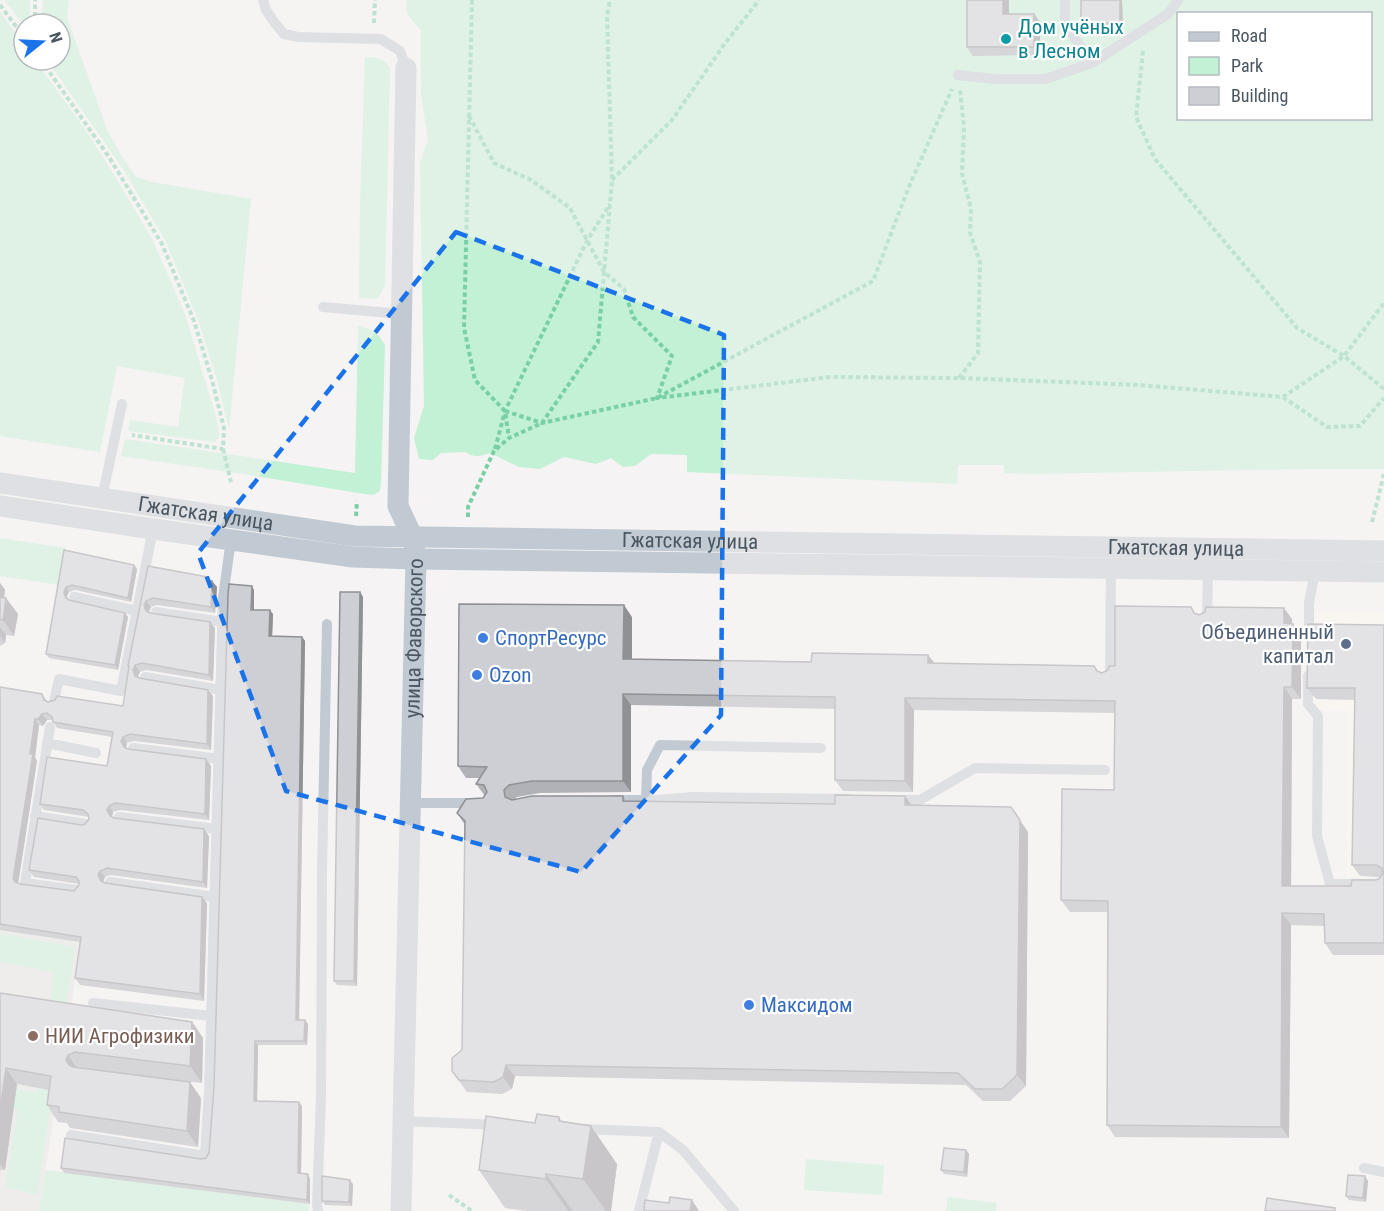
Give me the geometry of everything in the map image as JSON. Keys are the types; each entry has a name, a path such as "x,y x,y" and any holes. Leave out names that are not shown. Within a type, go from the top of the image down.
{"street":[{"name":"улица Фаворского","path":"401,1211 416,559 413,538 398,506 406,68"},
{"name":"Гжатская улица","path":"0,483 355,536 1384,551"},
{"name":"Гжатская улица","path":"0,506 353,557 1384,572"}],"lane":[{"path":"263,0 266,10 284,34 298,37 381,39 400,51 406,68"},
{"path":"1065,0 1065,24 1092,63"},
{"path":"958,75 995,79 1045,79 1092,63 1168,14 1178,0"},
{"path":"323,307 402,314"},
{"path":"102,498 122,404"},
{"path":"54,701 59,679 121,691 153,529"},
{"path":"70,1135 205,1156 203,1091 211,1016 224,586 231,539"},
{"path":"1110,677 1111,568"},
{"path":"1207,619 1208,570"},
{"path":"1315,571 1309,603 1308,704 1318,716 1317,836 1330,884 1384,884"},
{"path":"74,597 137,611"},
{"path":"156,612 223,622"},
{"path":"318,1211 327,624"},
{"path":"145,677 220,690"},
{"path":"50,727 25,884 76,890"},
{"path":"47,743 96,753"},
{"path":"646,800 647,770 660,745 821,748"},
{"path":"133,748 219,759"},
{"path":"884,800 920,800 975,768 1105,770"},
{"path":"599,800 693,797 860,799"},
{"path":"411,803 488,803"},
{"path":"35,816 86,824"},
{"path":"119,817 217,829"},
{"path":"110,882 215,897"},
{"path":"93,1003 211,1016"},
{"path":"403,1121 506,1125"},
{"path":"564,1128 659,1132 683,1150 734,1211"},
{"path":"639,1211 659,1132"},
{"path":"1364,1168 1384,1172"}],"path":[{"path":"374,39 375,0"},
{"path":"471,0 464,328 475,380 505,411 542,423"},
{"path":"542,423 598,342 612,181 607,16 610,0"},
{"path":"612,181 672,120 726,42 759,0"},
{"path":"0,5 12,21"},
{"path":"1145,29 1136,117 1155,159 1297,328 1344,356 1384,389"},
{"path":"49,72 109,157 162,244 194,321 212,380 224,428 223,449 231,482"},
{"path":"958,75 964,127 962,173 971,209 970,233 980,262 978,352 958,378"},
{"path":"657,398 873,281 908,189 958,75"},
{"path":"469,116 494,163 531,180 570,208 604,272 624,289 633,317 672,356 657,398"},
{"path":"468,507 494,451 505,411 587,241 610,203"},
{"path":"1283,397 1344,356 1384,303"},
{"path":"494,451 509,438 542,423 657,398 830,377 958,378 1139,385 1283,397 1327,427 1360,426 1384,398"},
{"path":"505,411 509,438"},
{"path":"116,433 223,449"},
{"path":"1372,522 1384,474"},
{"path":"448,1195 472,1211"}],"highlighted area":[{"path":"456,232 724,335 721,715 581,872 286,791 198,553"}],"shaded area":[{"path":"1310,610 1384,611 1384,877 1347,877 1347,710 1310,710"},
{"name":"НИИ Агрофизики","path":"0,890 87,903 39,1211 0,1211"}],"green space":[{"path":"5,0 30,0 30,12 14,12"},
{"path":"43,0 69,0 68,12 42,12"},
{"path":"406,0 1384,0 1384,469 1032,474 1004,473 1004,465 958,465 957,484 687,472 687,455 651,454 635,466 623,467 611,458 596,464 564,457 540,469 519,467 490,453 478,456 466,452 441,453 433,460 419,459 414,438 424,406 420,162 428,140 421,95 421,30 407,14"},
{"path":"0,12 12,28 12,72 44,72 85,129 153,241 185,314 217,420 219,437 215,442 128,431 130,420 178,427 185,378 117,366 100,452 0,436"},
{"path":"72,31 107,130 136,177 152,182 251,199 229,430 217,380 197,317 165,240 123,169 55,72 72,72"},
{"path":"365,57 379,59 390,68 385,285 376,299 359,298"},
{"path":"358,326 374,332 385,345 381,483 380,491 373,495 121,456 125,439 355,473"},
{"path":"0,538 66,548 60,585 0,576"},
{"path":"0,933 75,947 37,1195 5,1187 18,1110 0,1107 0,1086 38,1093 54,972 0,962"},
{"path":"806,1159 884,1165 882,1195 804,1190"},
{"path":"46,1170 309,1204 309,1211 39,1211"},
{"path":"948,1197 997,1203 996,1211 946,1211"}],"building":[{"name":"Дом учёных в Лесном","path":"967,0 1003,0 1003,14 1034,14 1034,47 967,47"},
{"path":"1081,0 1120,0 1120,23 1081,23"},
{"path":"64,550 134,565 128,598 72,585 66,587 64,592 69,600 125,613 115,665 46,654"},
{"path":"148,566 208,577 207,580 212,581 211,607 153,598 146,601 144,605 146,611 150,613 210,622 209,675 142,663 135,665 133,670 135,676 139,678 208,690 207,744 130,734 123,737 121,741 128,749 206,759 205,814 115,803 107,810 114,818 204,829 203,882 107,868 100,871 98,875 105,883 202,897 200,994 75,978 81,937 0,924 0,687 42,694 44,700 48,702 55,700 57,696 123,706 128,666","holes":["47,713 52,717 53,722 113,732 107,766 47,757 40,804 83,810 88,814 89,819 81,825 38,818 29,870 76,877 79,885 74,891 20,884 13,879 33,754 30,754 35,719"]},
{"path":"229,584 252,586 251,610 270,610 269,636 302,637 296,1020 305,1020 304,1041 255,1041 254,1101 299,1102 298,1173 308,1174 307,1200 61,1168 65,1138 201,1159 206,1158 209,1153 214,1087"},
{"path":"340,592 360,592 354,981 334,981"},
{"path":"0,597 6,598 3,620 0,619"},
{"path":"459,604 624,605 623,659 811,662 812,653 928,655 928,663 1094,666 1102,673 1108,670 1109,666 1115,666 1115,606 1191,607 1194,613 1199,615 1205,612 1206,607 1284,608 1284,623 1293,624 1292,687 1284,687 1282,886 1351,886 1352,880 1376,880 1383,873 1382,868 1376,865 1352,865 1355,688 1307,688 1308,624 1384,625 1384,943 1325,943 1324,914 1282,913 1281,1127 1107,1125 1108,901 1061,900 1062,789 1114,790 1115,701 905,698 905,781 835,780 835,697 623,694 623,781 532,781 509,785 504,790 505,797 512,800 532,796 623,796 623,801 835,804 835,795 905,796 905,805 1011,807 1020,820 1017,1075 1002,1089 975,1089 958,1073 506,1065 503,1077 494,1082 459,1080 452,1071 452,1058 462,1050 465,821 457,813 466,799 483,798 487,792 484,785 476,784 487,767 458,766"},
{"path":"0,993 192,1022 190,1066 75,1052 68,1055 66,1060 73,1067 190,1082 187,1131 59,1112 59,1107 47,1105 51,1076 6,1068 0,1110"},
{"path":"537,1114 559,1117 559,1121 591,1126 583,1179 546,1174 546,1179 479,1170 486,1116 535,1123"},
{"path":"944,1148 966,1150 964,1172 941,1170"},
{"path":"1348,1175 1365,1176 1363,1198 1346,1196"},
{"path":"322,1176 350,1180 349,1202 322,1201"},
{"path":"670,1197 692,1200 690,1211 644,1211 645,1200 669,1203"},
{"path":"1267,1198 1335,1208 1335,1211 1265,1211"}],"place":[{"name":"Дом учёных в Лесном","path":"1006,39"},
{"name":"СпортРесурс","path":"483,638"},
{"name":"Объединенный капитал","path":"1346,644"},
{"name":"Ozon","path":"477,675"},
{"name":"Максидом","path":"749,1005"},
{"name":"НИИ Агрофизики","path":"33,1036"}]}
